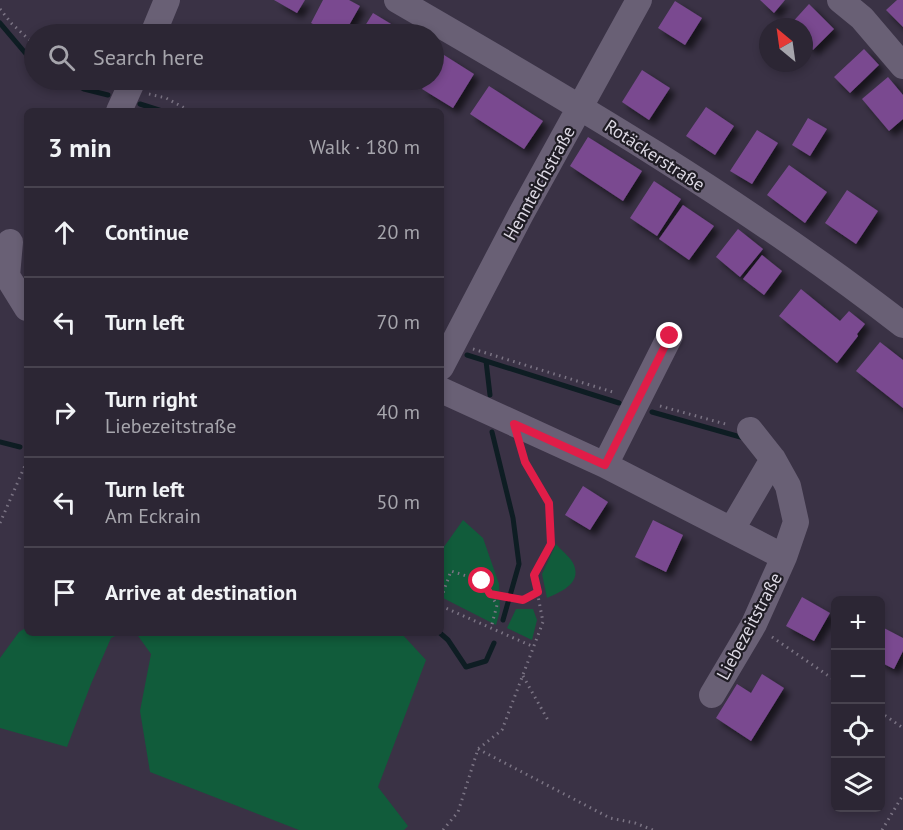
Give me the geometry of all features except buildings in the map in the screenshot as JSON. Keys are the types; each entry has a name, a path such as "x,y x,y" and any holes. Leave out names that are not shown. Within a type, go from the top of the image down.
{"street":[{"path":"157,24 167,0"},
{"name":"Rotäckerstraße","path":"397,0 438,24"},
{"name":"Hennteichstraße","path":"444,361 521,214 639,0"},
{"path":"840,0 862,18 903,66"},
{"name":"Rotäckerstraße","path":"444,27 581,107 817,260 903,325"},
{"path":"120,108 128,90"},
{"path":"12,240 7,276 24,303"},
{"path":"605,465 670,336"},
{"name":"Liebezeitstraße","path":"444,391 605,465 784,557"},
{"name":"Liebezeitstraße","path":"712,695 754,624 784,557 796,522 788,486 773,459 750,430"},
{"path":"732,529 773,459"}],"path":[{"path":"0,9 24,35"},
{"path":"453,343 639,401 750,430"},
{"path":"443,830 458,812 478,749 502,730 543,622 534,575 551,544 549,503 525,462 514,424"},
{"path":"0,523 24,468"},
{"path":"444,590 451,571 482,581 497,605 496,616 491,628"},
{"path":"490,594 523,600 538,592"},
{"path":"444,607 534,647"},
{"path":"754,624 831,678"},
{"path":"523,675 549,722"},
{"path":"885,715 903,728"},
{"path":"478,749 610,818 635,823 653,830"},
{"path":"882,830 903,795"}],"green space":[{"path":"463,520 483,538 499,584 500,611 496,625 444,599 444,547"},
{"path":"556,544 573,563 575,576 569,586 547,598 542,574"},
{"path":"516,609 533,609 537,620 532,640 507,628"},
{"path":"24,629 24,636 115,636 111,638 67,747 0,728 0,658 19,632"},
{"path":"138,636 404,636 426,660 378,787 408,826 404,830 299,830 150,772 140,711 151,654"}],"waterway":[{"path":"0,23 24,51"},
{"path":"88,90 108,95"},
{"path":"140,104 153,108"},
{"path":"467,355 619,403"},
{"path":"486,361 490,395"},
{"path":"652,412 744,438"},
{"path":"492,432 513,518 519,564 503,620"},
{"path":"0,442 20,447"},
{"path":"443,636 466,667 486,661 494,643"}],"route":[{"path":"482,581 490,594 523,600 538,592 534,575 551,544 549,503 525,462 514,424 605,465 670,336"}]}
